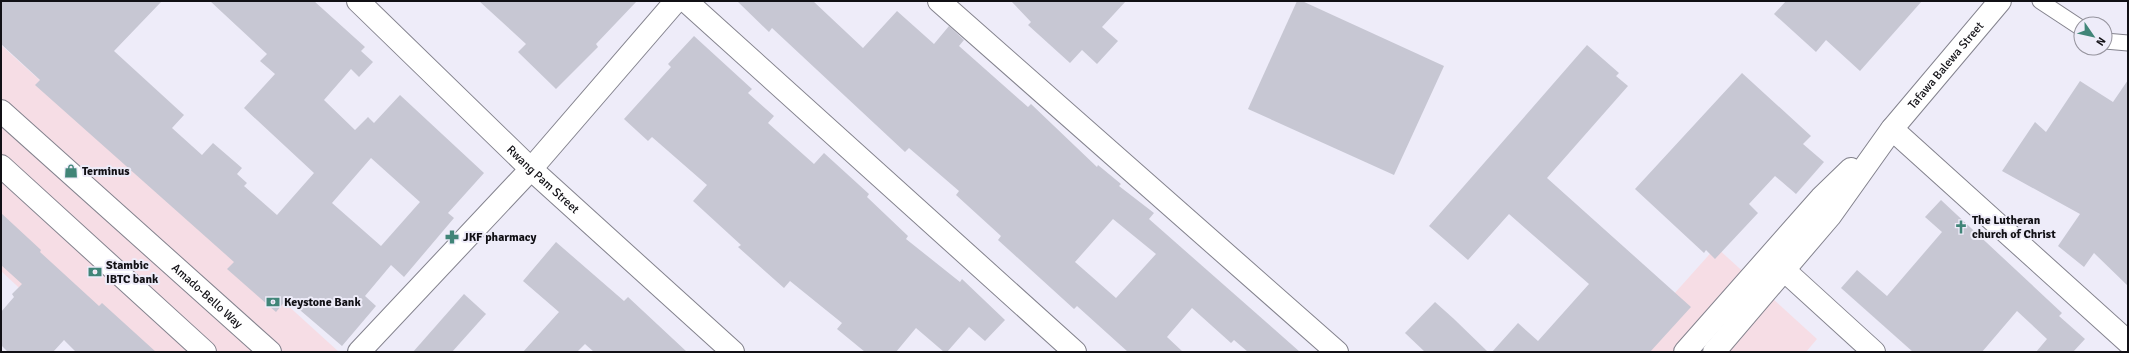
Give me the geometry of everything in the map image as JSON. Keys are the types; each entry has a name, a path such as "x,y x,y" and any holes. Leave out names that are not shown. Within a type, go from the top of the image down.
{"street":[{"name":"Rwang Pam Street","path":"358,1 531,169 733,352"},
{"path":"359,352 531,169 676,1"},
{"path":"686,1 1075,352"},
{"path":"939,1 1336,352"},
{"name":"Tafawa Balewa Street","path":"1892,129 2000,1"},
{"name":"Amado-Bello Way","path":"1,111 270,352"},
{"path":"1714,352 1830,216 1892,129"},
{"path":"1892,129 2128,342"},
{"path":"1685,352 1821,198 1892,129"},
{"path":"1,166 205,352"},
{"path":"1784,270 1874,352"}],"lane":[{"path":"2040,1 2073,23"},
{"path":"2113,42 2128,43"}],"shaded area":[{"name":"Terminus","path":"1,45 339,352 88,352 1,271"},
{"path":"1716,247 1817,339 1806,352 1622,352"}],"building":[{"path":"1,1 162,1 114,51 184,115 172,128 202,155 213,143 242,168 237,174 247,183 244,186 277,215 314,173 244,108 275,74 260,61 267,54 210,1 314,1 365,47 361,51 373,62 359,77 351,69 324,100 355,130 368,117 374,123 400,95 484,173 448,213 454,218 404,277 391,265 365,296 376,306 342,346 287,299 276,312 227,269 234,262 35,85 40,80 1,44","holes":["371,158 420,202 381,246 332,203"]},
{"path":"479,1 637,1 596,44 598,47 556,89 518,52 526,44"},
{"path":"737,1 813,1 863,48 897,11 934,44 949,26 964,40 959,46 1028,107 1031,104 1097,167 1098,165 1121,184 1119,186 1154,213 1149,219 1300,352 1248,352 1234,340 1231,343 1192,308 1167,337 1183,352 1128,352 1077,306 1074,309 998,240 1001,236 956,195 959,191 909,148 905,152 772,28 769,32","holes":["1113,219 1156,254 1116,298 1075,262"]},
{"path":"1011,1 1126,1 1102,27 1118,41 1097,64 1082,50 1070,63 1028,25 1031,22"},
{"path":"1297,1 1302,1 1444,66 1394,175 1248,109"},
{"path":"1786,1 1922,1 1860,71 1826,40 1816,52 1774,14"},
{"path":"694,36 752,89 748,93 774,116 768,123 814,164 824,153 869,194 867,197 908,236 906,239 960,282 962,279 1005,320 985,341 969,327 947,352 944,352 916,328 896,352 865,352 837,329 842,323 790,281 784,288 738,247 741,245 693,201 707,185 652,137 648,141 624,119 671,67 668,64"},
{"path":"1587,45 1619,73 1616,76 1628,86 1547,178 1691,307 1650,352 1492,352 1518,323 1538,341 1589,284 1509,214 1468,260 1429,226"},
{"path":"1742,73 1811,136 1803,144 1824,162 1796,194 1775,176 1749,204 1758,213 1715,259 1706,250 1704,253 1635,189"},
{"path":"2128,80 2128,286 2094,253 2084,267 2058,246 2080,214 2002,171 2035,122 2046,132 2080,81 2113,102"},
{"path":"1941,200 2062,313 2059,316 2085,339 2073,352 2036,352 2047,339 2017,311 1982,352 1913,352 1841,288 1857,270 1887,296 1942,232 1925,217"},
{"path":"1,213 41,250 40,252 99,306 102,303 156,352 76,352 64,340 53,352 8,352 1,345 1,312 14,297 12,294 22,284 1,265"},
{"path":"556,242 624,301 628,297 687,352 594,352 585,344 577,352 523,352 559,312 523,281"},
{"path":"464,294 486,314 452,352 413,352"},
{"path":"1435,302 1488,352 1425,352 1405,333"}],"place":[{"name":"Terminus","path":"71,171"},
{"name":"The Lutheran church of Christ","path":"1961,227"},
{"name":"JKF pharmacy","path":"452,237"},
{"name":"Stambic IBTC bank","path":"95,272"},
{"name":"Keystone Bank","path":"273,302"}]}
